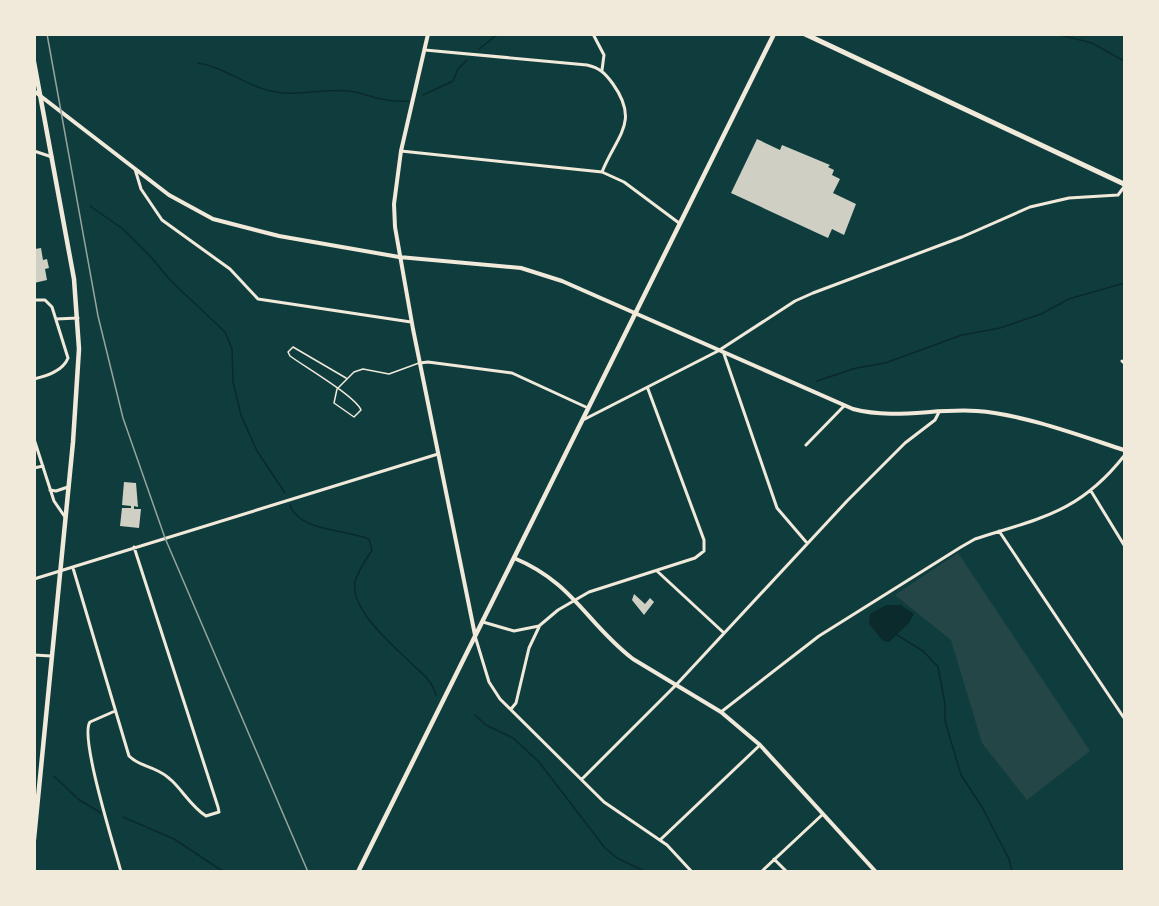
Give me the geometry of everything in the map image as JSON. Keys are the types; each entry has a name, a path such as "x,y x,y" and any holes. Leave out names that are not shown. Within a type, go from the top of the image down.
{"highway":[{"path":"805,34 1125,185"}],"main road":[{"path":"358,872 774,34"},
{"path":"34,62 74,279 78,318 78,393 34,838"}],"street":[{"path":"428,34 401,151 394,204 399,256 411,322 475,636 489,682 500,699 604,802 660,840 692,872"},
{"path":"593,34 602,48 604,59 602,70"},
{"path":"425,50 579,64 602,70 623,101 627,116 602,172"},
{"path":"34,91 180,203 213,219 279,236 399,256 533,271 844,406 886,415 991,412 1125,450"},
{"path":"34,151 52,157"},
{"path":"401,151 602,172 624,183 680,223"},
{"path":"135,169 141,189 162,220 230,269 258,298 411,322"},
{"path":"583,420 648,389 718,351 795,301 813,293 962,237 1030,207 1069,198 1118,195 1125,185"},
{"path":"34,300 48,302 56,319 68,358 66,364 55,372 34,380"},
{"path":"56,319 78,318"},
{"path":"724,354 777,508 807,543"},
{"path":"420,363 428,362 512,374 588,408"},
{"path":"483,622 514,631 539,626 576,599 694,558 704,551 705,544 648,389"},
{"path":"806,445 844,406"},
{"path":"582,779 676,685 890,457 935,420 939,412"},
{"path":"34,439 50,490 65,517"},
{"path":"34,579 438,454"},
{"path":"721,712 819,636 961,547 999,531 1064,509 1091,491 1125,456"},
{"path":"34,468 43,466"},
{"path":"50,490 68,487"},
{"path":"1091,491 1125,545"},
{"path":"999,531 1125,718"},
{"path":"73,568 129,756 172,780 195,809 206,816 212,815 219,812 218,807 134,547"},
{"path":"514,558 542,572 576,599 620,648 721,712 760,745 876,872"},
{"path":"657,571 724,633"},
{"path":"512,709 516,703 529,648 539,626"},
{"path":"34,655 51,656"},
{"path":"115,711 90,722 87,731 95,777 121,872"},
{"path":"660,840 760,745"},
{"path":"761,872 824,813"},
{"path":"774,859 787,872"}],"lane":[{"path":"346,378 293,347 288,352 290,356 337,389 359,405 361,410 359,415 349,415 334,403 337,389 346,378 363,369 389,374 420,363"}],"shaded area":[{"path":"958,553 1090,751 1027,800 982,743 951,640 895,595"},
{"path":"886,605 901,605 914,614 909,623 889,642 883,641 869,624 870,614"}],"building":[{"path":"757,139 780,150 782,145 830,165 828,167 834,170 832,175 840,179 833,193 856,204 844,235 832,229 828,238 731,193"},
{"path":"41,248 43,260 47,259 49,268 45,269 47,280 34,283 35,249"},
{"path":"124,482 136,483 138,507 134,506 134,509 141,509 139,528 120,526 122,508 131,508 131,506 122,505"},
{"path":"634,594 645,604 650,598 654,602 644,615 632,600"}],"waterway":[{"path":"479,49 498,34"},
{"path":"1056,34 1092,43 1124,61"},
{"path":"423,95 453,81 458,69 467,60"},
{"path":"198,63 216,68 267,90 291,93 338,90 384,100 409,101"},
{"path":"90,206 123,229 170,280 225,332 232,349 233,382 241,415 257,451 285,493"},
{"path":"817,381 856,368 885,363 962,335 1000,328 1041,314 1069,299 1124,283"},
{"path":"290,505 295,514 313,525 369,539 372,550 355,582 355,593 359,604 375,627 432,685 436,695"},
{"path":"897,635 923,651 938,667 945,704 945,721 961,775 982,807 1009,859 1012,872"},
{"path":"475,715 486,725 513,738 539,762 605,848 617,858 646,872"},
{"path":"54,776 78,799 101,813"},
{"path":"123,817 174,839 224,872"}],"railway":[{"path":"47,34 98,316 123,418 165,538 308,872"}]}
